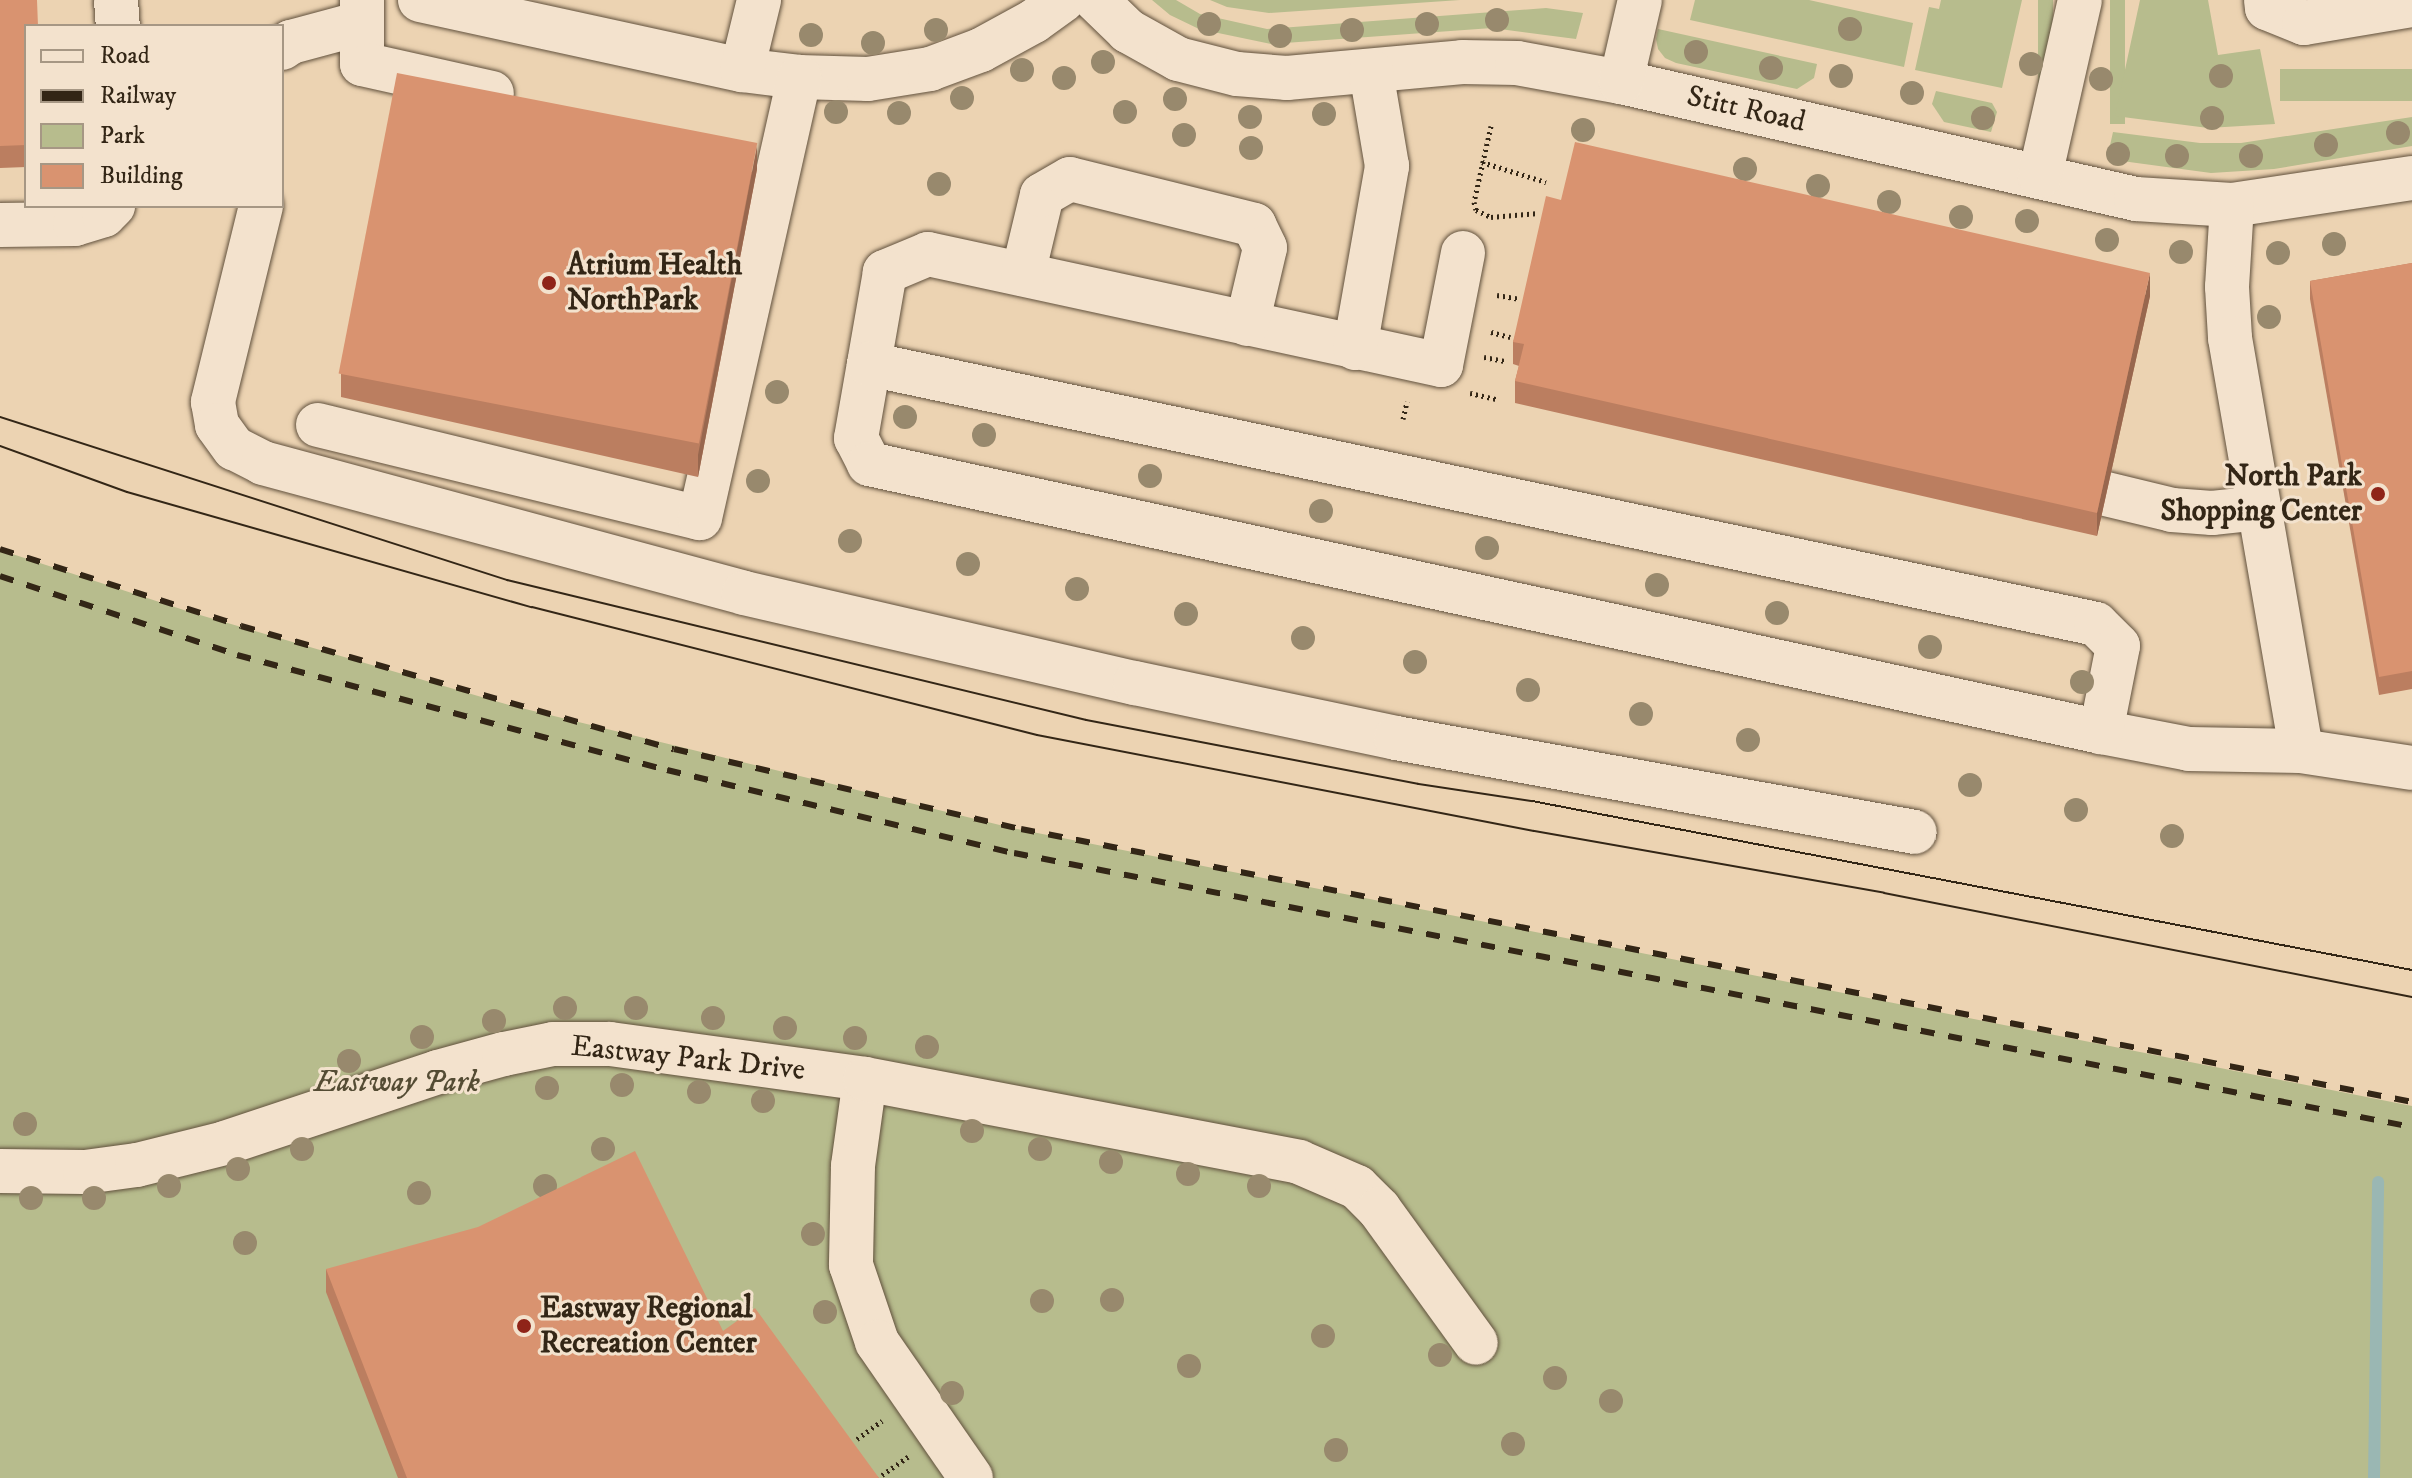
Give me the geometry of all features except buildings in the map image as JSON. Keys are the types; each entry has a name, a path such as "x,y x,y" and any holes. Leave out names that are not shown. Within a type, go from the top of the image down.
{"street":[{"path":"116,0 118,24"},
{"path":"420,0 742,70 799,77 868,79 930,69 981,50 1034,21 1063,0"},
{"path":"742,70 759,0"},
{"name":"Stitt Road","path":"1096,0 1128,31 1178,59 1222,70 1287,78 1462,62 1517,63 1621,82 2136,199 2232,205 2412,178"},
{"path":"1621,82 1640,0"},
{"path":"2040,176 2080,0"},
{"path":"2266,0 2267,8 2304,23 2412,5"},
{"path":"284,47 362,11 362,64 533,102"},
{"path":"1355,348 1387,166 1371,71"},
{"path":"318,425 700,518 799,77"},
{"path":"735,147 782,158"},
{"path":"1023,274 1042,195 1070,179 1254,225 1265,248 1247,324"},
{"path":"2232,205 2227,287 2230,338 2301,751"},
{"path":"0,225 75,224 104,215 111,208"},
{"path":"261,208 213,402 217,425 234,448 263,463 744,593 1135,683 1396,738 1915,832"},
{"path":"1463,253 1441,365 928,254 885,272 856,438 869,464 2101,732 2189,749 2301,751 2412,768"},
{"path":"869,364 2096,624 2118,646 2101,732"},
{"path":"2106,494 2172,510 2212,513 2259,508"},
{"name":"Eastway Park Drive","path":"0,1171 85,1172 137,1165 225,1143 438,1072 553,1044 610,1044 865,1079 1299,1162 1357,1187 1379,1209 1476,1343"},
{"path":"865,1079 853,1166 851,1265 877,1342 971,1478"}],"path":[{"path":"1491,126 1474,202 1476,210 1491,217 1539,213"},
{"path":"1482,162 1546,182"}],"green space":[{"path":"1152,0 1176,0 1200,14 1267,29 1546,8 1583,13 1576,39 1492,28 1271,44 1199,29 1170,15"},
{"path":"1210,0 1460,0 1269,13 1227,7"},
{"path":"1695,0 1809,0 1913,23 1904,67 1690,20"},
{"path":"1941,0 2022,0 2002,88 1915,70 1929,7 1939,9"},
{"path":"2038,0 2053,0 2053,107 2038,107"},
{"path":"2110,0 2125,0 2125,124 2110,124"},
{"path":"2140,0 2208,0 2218,55 2260,49 2275,124 2208,128 2115,116"},
{"path":"1658,29 1817,64 1814,78 1797,89 1676,63 1665,58 1658,49"},
{"path":"2280,69 2412,69 2412,101 2280,101"},
{"path":"1936,91 1992,103 1997,112 1991,132 1944,122 1932,104"},
{"path":"2412,117 2412,146 2274,169 2211,173 2107,159 2113,132 2200,143 2241,143"},
{"name":"Eastway Park","path":"0,550 193,613 509,705 1012,828 2412,1106 2412,1478 0,1478"}],"waterway":[{"path":"2374,1478 2378,1182"}],"tram line":[{"path":"0,417 507,580 1086,720 1418,784 1532,801 2412,970"},
{"path":"0,446 127,492 532,607 1037,735 1534,831 1884,893 2412,997"}],"railway":[{"path":"0,549 241,626 674,749 1021,829 2412,1102"},
{"path":"0,576 237,655 667,770 1014,853 2412,1127"}],"place":[{"name":"Atrium Health NorthPark","path":"549,283"},
{"name":"North Park Shopping Center","path":"2378,494"},
{"name":"Eastway Regional Recreation Center","path":"524,1326"}]}
